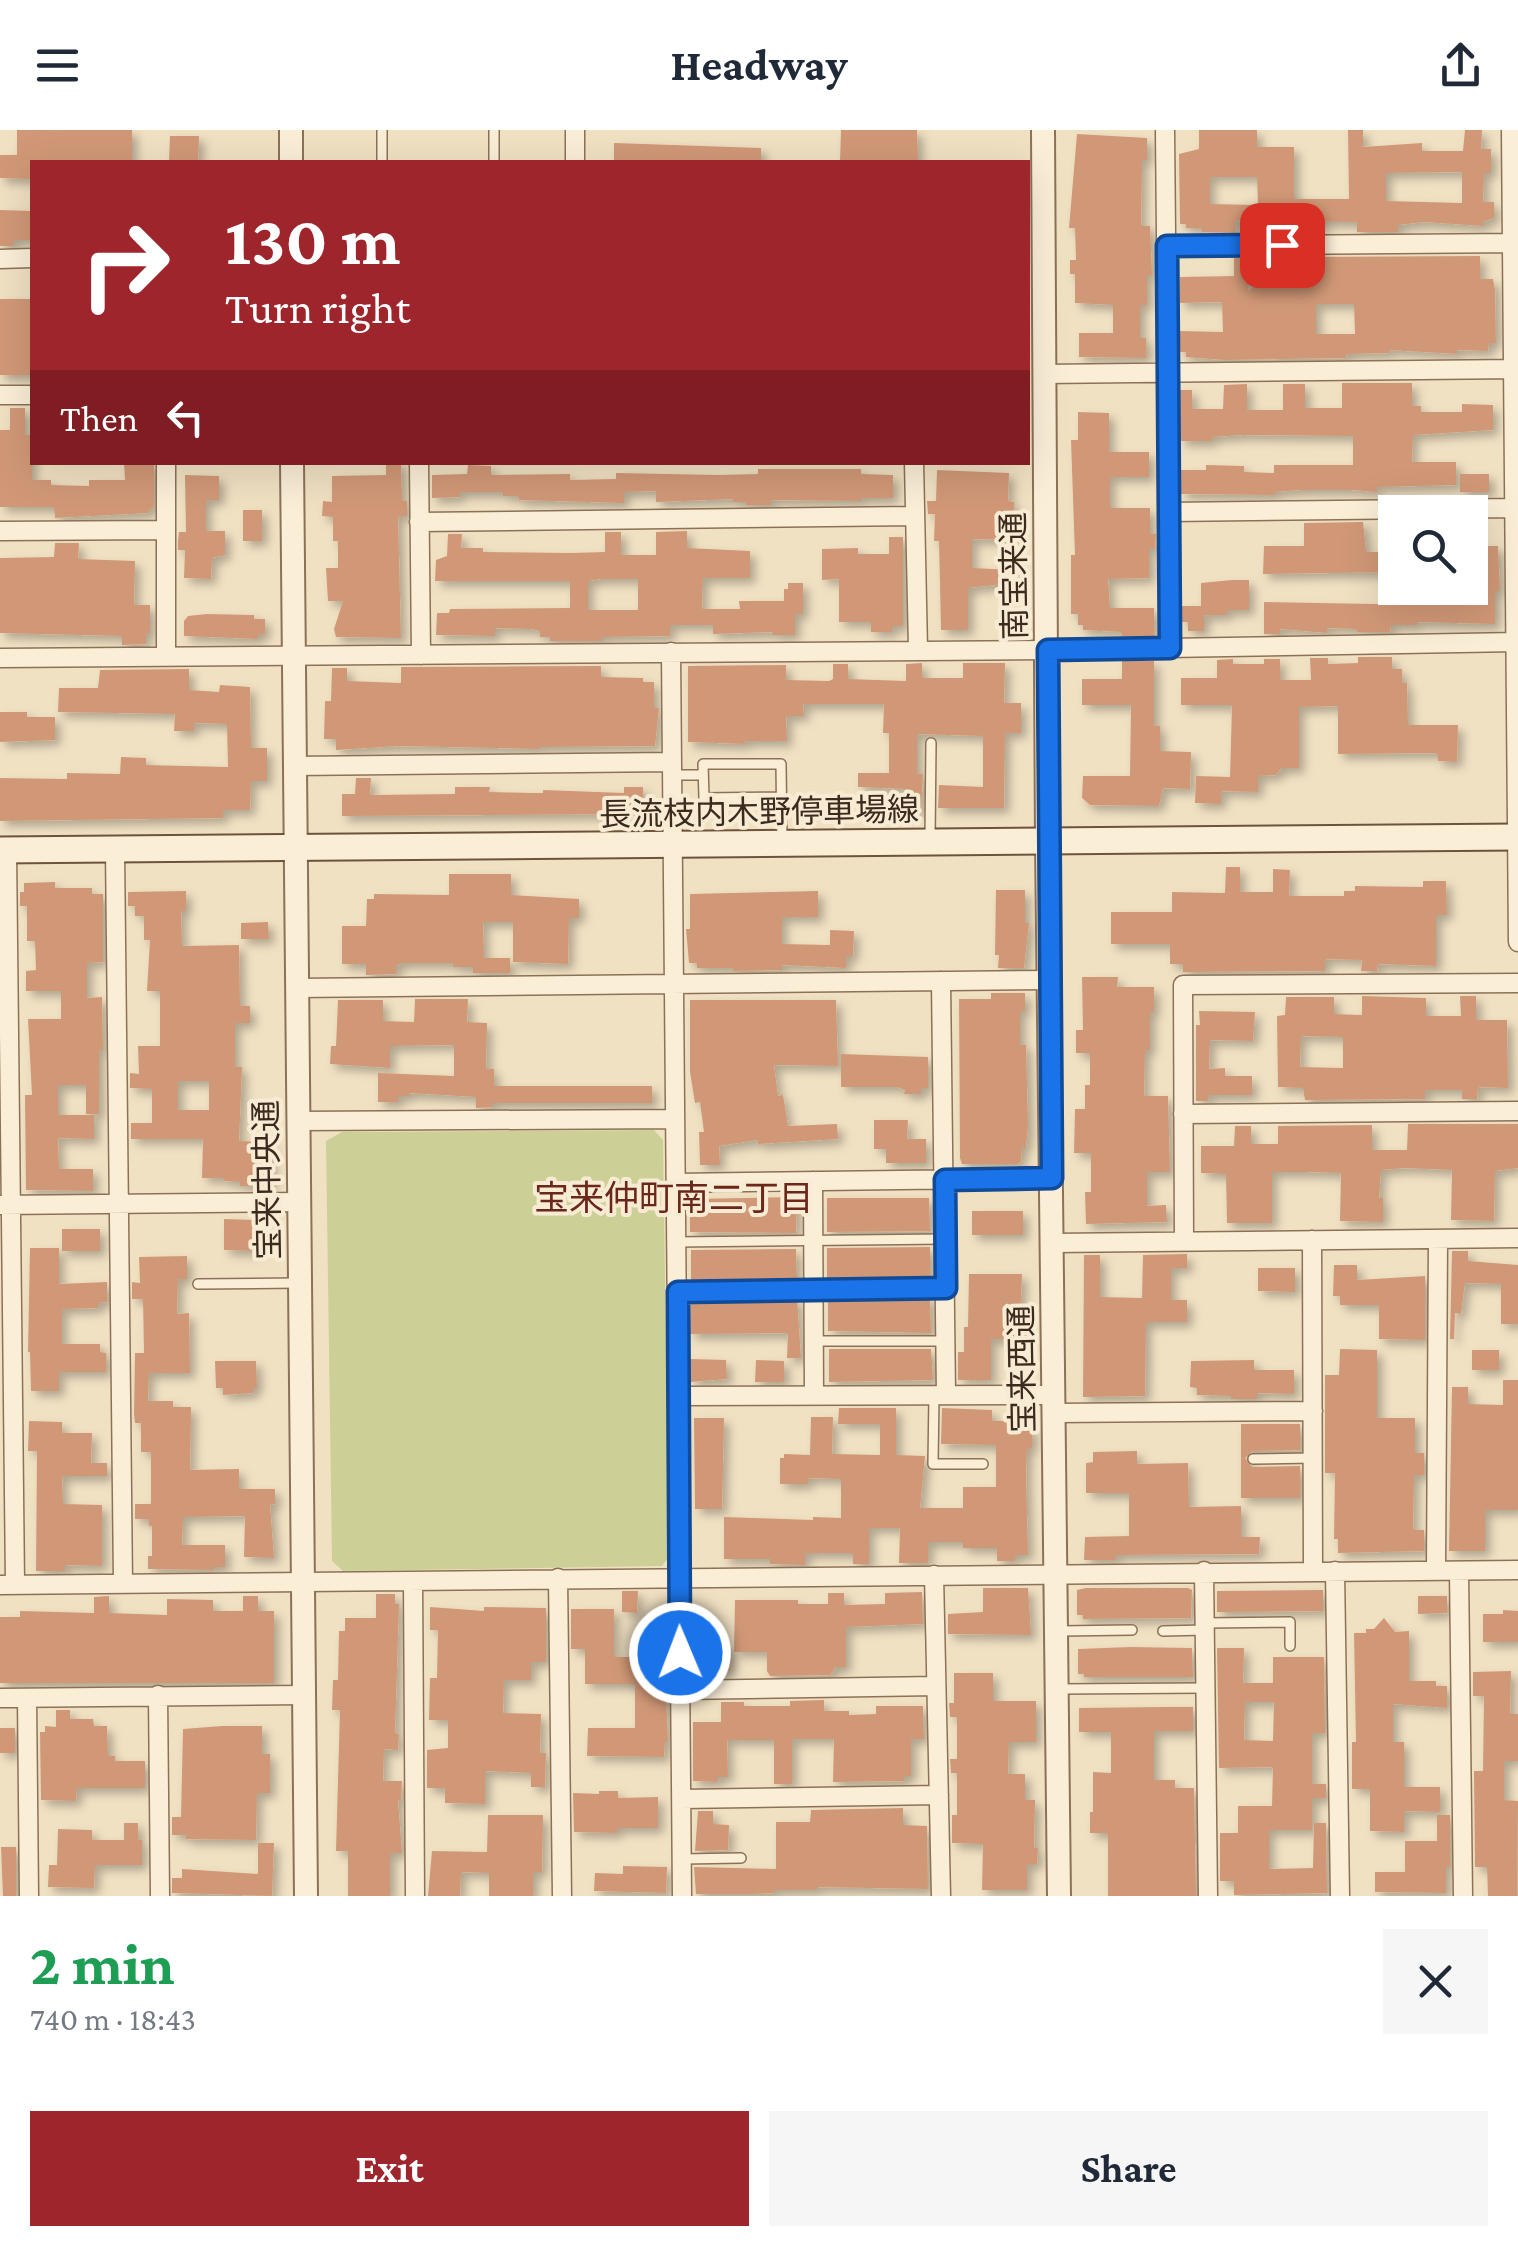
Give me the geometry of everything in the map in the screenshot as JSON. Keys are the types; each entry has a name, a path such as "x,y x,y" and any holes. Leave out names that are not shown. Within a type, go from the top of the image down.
{"main road":[{"name":"長流枝内木野停車場線","path":"4,850 1517,837"}],"street":[{"path":"290,130 290,160"},
{"path":"575,130 575,160"},
{"name":"南宝来通","path":"1044,130 1036,316 1044,374 1047,842"},
{"path":"1165,130 1170,648"},
{"path":"1510,130 1516,244 1518,942"},
{"path":"1167,246 1516,244"},
{"path":"0,258 30,258"},
{"path":"1044,374 1516,369"},
{"path":"0,395 30,394"},
{"path":"166,465 166,656"},
{"name":"宝来中央通","path":"292,465 306,1896"},
{"path":"418,465 421,654"},
{"path":"914,465 918,649"},
{"path":"1170,512 1517,508"},
{"path":"419,522 914,516"},
{"path":"0,531 166,530"},
{"path":"0,658 1048,650 1518,642"},
{"path":"671,652 682,1896"},
{"path":"294,766 671,769"},
{"name":"宝来西通","path":"1047,842 1060,1896"},
{"path":"4,850 7,1585 1518,1570"},
{"path":"116,850 123,1584"},
{"path":"297,988 1050,980"},
{"path":"940,1395 946,1341 941,981"},
{"path":"1184,1242 1183,985 1518,983"},
{"path":"1183,1114 1518,1111"},
{"path":"299,1121 674,1119"},
{"path":"677,1183 1052,1178"},
{"path":"812,1181 814,1396"},
{"path":"6,1204 300,1202"},
{"path":"1052,1243 1518,1238"},
{"path":"1436,1570 1438,1239"},
{"path":"1312,1240 1314,1571"},
{"path":"678,1396 940,1395 1055,1404 1313,1411"},
{"path":"1459,1570 1463,1896"},
{"path":"1204,1571 1208,1896"},
{"path":"1336,1571 1340,1896"},
{"path":"934,1575 941,1896"},
{"path":"558,1578 562,1896"},
{"path":"413,1581 415,1896"},
{"path":"681,1690 936,1686"},
{"path":"0,1698 304,1694"},
{"path":"158,1696 160,1896"},
{"path":"27,1698 29,1896"},
{"path":"682,1799 939,1795"}],"lane":[{"path":"382,130 382,160"},
{"path":"494,130 494,160"},
{"path":"930,744 930,842"},
{"path":"782,797 704,798 703,764 781,764 782,797 782,844"},
{"path":"671,769 704,775"},
{"path":"677,1242 945,1239"},
{"path":"198,1284 300,1283"},
{"path":"678,1292 946,1288"},
{"path":"814,1341 946,1341"},
{"path":"940,1395 933,1464 983,1464"},
{"path":"1253,1459 1313,1458"},
{"path":"1163,1631 1290,1622 1290,1646"},
{"path":"1057,1631 1132,1630"},
{"path":"1058,1689 1206,1688"},
{"path":"682,1859 741,1858"}],"green space":[{"path":"654,1130 663,1140 669,1557 662,1566 343,1571 332,1561 326,1141 342,1132"}],"building":[{"path":"17,130 132,130 132,160 30,160 30,179 0,178 0,155 17,155"},
{"path":"841,130 917,130 918,160 840,160"},
{"path":"1199,130 1257,130 1257,147 1294,147 1294,199 1349,199 1348,130 1363,130 1363,147 1422,143 1422,151 1463,151 1465,130 1482,130 1481,149 1491,149 1491,173 1484,173 1483,202 1494,202 1494,218 1483,222 1483,226 1424,222 1398,225 1398,232 1357,232 1357,222 1235,221 1235,233 1202,232 1202,228 1180,224 1179,154 1199,149","holes":["1462,172 1462,203 1386,201 1386,173","1210,177 1257,177 1258,205 1210,204"]},
{"path":"1077,134 1147,138 1147,160 1142,160 1141,226 1150,226 1152,275 1147,275 1147,305 1140,305 1140,338 1146,338 1146,358 1079,357 1079,333 1113,333 1113,305 1075,303 1075,274 1070,274 1070,260 1076,260 1075,228 1069,228"},
{"path":"170,136 199,136 198,160 169,160"},
{"path":"614,143 761,148 761,160 614,160"},
{"path":"0,210 30,211 30,240 14,240 14,246 0,246"},
{"path":"1480,256 1480,279 1493,279 1496,343 1489,343 1488,351 1457,350 1457,354 1389,350 1347,354 1346,358 1224,360 1186,357 1186,352 1180,352 1179,331 1223,332 1222,302 1180,303 1180,277 1234,276 1234,258 1248,258 1248,291 1267,273 1276,282 1304,282 1303,257","holes":["1316,304 1354,304 1355,334 1316,334"]},
{"path":"0,299 30,299 30,375 0,375"},
{"path":"1342,383 1412,383 1412,406 1421,406 1421,412 1462,412 1462,404 1493,405 1493,430 1413,435 1412,462 1456,462 1456,485 1377,487 1377,492 1181,494 1181,470 1206,470 1206,465 1244,466 1244,472 1274,473 1274,465 1353,465 1353,436 1242,435 1212,437 1212,441 1180,441 1180,390 1192,390 1192,409 1223,409 1224,385 1247,384 1247,410 1283,410 1283,384 1305,384 1305,408 1342,408"},
{"path":"10,408 25,408 32,480 51,480 51,485 89,486 89,480 125,480 124,465 154,465 154,506 147,513 55,518 54,507 0,507 0,430 10,430"},
{"path":"1078,412 1109,413 1109,452 1149,452 1149,477 1110,477 1110,508 1150,508 1150,534 1156,534 1155,548 1149,548 1149,578 1108,579 1110,608 1154,608 1154,636 1083,630 1083,625 1078,625 1078,614 1071,614 1071,555 1075,555 1071,440 1078,440"},
{"path":"386,465 401,465 402,501 407,501 407,516 398,516 401,638 336,637 334,629 343,601 328,601 326,568 338,568 338,541 333,541 333,517 322,516 323,501 332,502 332,476 386,475"},
{"path":"468,465 491,466 491,475 570,474 570,480 616,479 616,473 719,475 758,474 758,469 861,469 861,474 893,475 893,498 771,500 771,505 746,505 733,499 656,502 656,491 624,492 624,503 519,500 518,496 503,496 503,492 460,492 460,497 432,498 432,475 467,474"},
{"path":"937,470 1009,473 1008,501 1014,502 1013,540 972,539 972,568 1013,570 1013,583 968,588 968,630 941,630 939,541 934,541 935,514 928,514 927,501 936,501"},
{"path":"1460,474 1489,474 1489,492 1460,492"},
{"path":"185,475 219,476 219,500 206,500 206,531 225,531 225,555 212,558 211,579 184,578 185,550 178,550 178,541 179,532 186,532"},
{"path":"243,510 262,510 262,541 243,541"},
{"path":"1363,522 1366,552 1378,552 1378,572 1263,574 1264,546 1304,546 1304,523"},
{"path":"687,531 687,548 750,551 750,578 703,578 702,609 740,609 739,601 784,601 788,583 803,583 803,614 795,614 795,635 713,634 713,625 670,625 670,636 602,637 602,641 550,641 550,637 540,637 540,631 531,629 495,628 495,636 436,635 437,613 449,613 450,609 570,608 570,581 435,581 436,560 447,556 448,534 462,534 461,548 483,548 483,552 571,553 605,552 605,532 621,532 621,555 656,555 656,532","holes":["638,579 638,610 588,610 588,581"]},
{"path":"889,537 903,537 903,626 892,626 892,632 871,632 871,622 839,622 839,579 822,580 822,549 858,548 858,554 889,554"},
{"path":"55,543 79,543 78,559 135,561 134,605 150,605 146,644 122,645 122,636 0,633 0,558 54,557"},
{"path":"1488,546 1498,546 1500,591 1495,591 1495,624 1417,622 1391,625 1390,632 1327,628 1327,633 1280,629 1280,634 1264,634 1264,602 1488,605"},
{"path":"1249,580 1249,610 1204,615 1204,631 1188,631 1188,622 1182,622 1182,606 1201,606 1201,583"},
{"path":"254,615 254,619 265,619 265,634 258,634 258,639 184,636 188,616"},
{"path":"1358,657 1392,657 1392,669 1402,669 1402,683 1407,683 1408,725 1458,725 1457,762 1438,761 1437,753 1338,754 1338,706 1299,707 1299,768 1281,768 1276,775 1258,776 1258,792 1221,791 1221,804 1195,803 1196,776 1230,777 1232,705 1181,705 1181,678 1217,678 1217,660 1264,664 1264,659 1280,659 1280,680 1311,680 1310,658 1328,658 1328,664 1358,663"},
{"path":"1122,661 1154,661 1154,726 1160,726 1160,751 1191,752 1190,789 1163,788 1159,806 1090,805 1082,798 1083,776 1130,776 1131,705 1082,705 1082,679 1122,679"},
{"path":"922,663 922,678 963,678 963,663 1005,663 1004,703 1021,703 1021,733 1005,733 1004,808 938,808 939,785 983,787 983,736 917,734 917,774 923,774 921,811 906,811 907,789 858,787 858,773 889,773 889,733 883,733 884,704 803,704 804,716 786,716 787,741 688,742 688,666 786,665 786,680 829,681 833,679 833,664 848,664 848,679 906,681 906,664"},
{"path":"601,666 601,677 654,682 654,708 659,708 655,746 399,746 336,750 336,739 324,739 325,701 331,701 332,668 347,668 347,681 401,683 401,667"},
{"path":"189,669 189,690 219,692 220,685 250,687 251,748 267,748 267,781 251,781 250,810 223,810 223,818 0,821 0,778 67,779 67,773 120,774 121,757 146,758 146,765 228,767 227,724 194,723 194,731 174,731 175,714 58,712 59,688 98,688 100,670"},
{"path":"0,712 55,717 55,740 0,742"},
{"path":"356,778 371,778 370,795 455,794 455,787 490,787 489,792 624,793 624,787 643,787 643,814 342,816 342,794 355,794"},
{"path":"1226,867 1240,867 1240,892 1273,892 1273,869 1290,870 1289,896 1344,896 1344,891 1355,891 1355,886 1423,887 1423,881 1446,881 1447,915 1436,915 1436,966 1378,964 1377,971 1361,971 1362,960 1325,959 1325,971 1183,972 1183,964 1170,964 1170,944 1111,944 1111,912 1172,912 1172,892 1225,893"},
{"path":"449,874 511,874 511,895 579,899 579,918 569,918 568,964 513,962 513,922 483,922 484,958 510,958 510,973 473,973 473,967 453,967 453,963 402,963 396,966 396,974 366,975 366,964 342,964 342,926 366,926 367,899 374,899 374,894 449,895"},
{"path":"55,882 55,888 92,888 92,894 103,894 103,962 87,963 87,998 102,997 99,1114 86,1114 86,1085 58,1085 58,1115 94,1115 94,1139 58,1138 59,1169 93,1169 93,1191 26,1190 25,1095 32,1095 28,1019 61,1019 61,991 26,991 26,971 36,970 35,941 27,941 27,906 20,906 20,892 24,892 24,883"},
{"path":"996,890 1025,890 1025,923 1029,923 1024,968 998,968"},
{"path":"186,891 186,911 181,911 182,946 239,945 240,1006 250,1006 250,1023 235,1023 235,1067 242,1067 239,1141 271,1142 271,1186 240,1186 240,1182 224,1178 202,1178 203,1139 131,1139 131,1123 152,1123 152,1089 130,1088 130,1073 139,1074 138,1046 160,1046 160,991 147,991 150,940 144,940 144,916 135,916 135,906 128,906 128,892","holes":["178,1081 209,1081 209,1110 178,1110"]},
{"path":"818,891 818,917 782,917 782,944 830,945 830,930 854,931 853,956 846,956 846,968 782,965 782,970 733,971 697,968 697,963 689,963 686,929 690,929 690,894"},
{"path":"268,922 269,939 241,939 241,923"},
{"path":"1082,977 1118,977 1117,987 1154,987 1150,1050 1145,1050 1144,1096 1168,1096 1170,1172 1147,1172 1147,1206 1166,1205 1167,1222 1086,1224 1085,1192 1091,1192 1091,1153 1074,1153 1075,1109 1085,1109 1085,1085 1090,1085 1090,1053 1076,1053 1076,1030 1083,1030"},
{"path":"991,993 1025,993 1025,1011 1020,1011 1020,1045 1026,1045 1026,1147 1022,1147 1018,1164 962,1164 959,999 991,999"},
{"path":"1362,996 1426,998 1426,1016 1461,1016 1460,996 1476,996 1476,1020 1507,1020 1508,1088 1478,1087 1477,1099 1462,1099 1462,1090 1425,1090 1425,1099 1305,1100 1303,1088 1278,1087 1277,1016 1285,1015 1286,997 1334,997 1334,1014 1362,1015","holes":["1301,1036 1343,1037 1343,1068 1300,1067"]},
{"path":"415,999 468,999 467,1022 487,1023 486,1069 494,1069 494,1086 652,1086 652,1103 492,1103 492,1107 476,1108 476,1097 409,1093 398,1096 398,1102 378,1102 378,1073 454,1076 454,1045 390,1046 390,1068 330,1064 331,1046 336,1046 338,1000 383,1000 383,1021 414,1022"},
{"path":"690,1000 836,1000 838,1066 774,1065 778,1096 783,1095 788,1126 837,1124 838,1139 758,1144 757,1140 719,1146 720,1165 700,1165 699,1132 704,1132 690,1072"},
{"path":"1199,1011 1255,1012 1253,1041 1210,1040 1209,1069 1225,1068 1225,1076 1252,1076 1252,1095 1208,1095 1208,1101 1196,1101"},
{"path":"841,1054 928,1057 928,1088 921,1088 921,1094 904,1094 905,1090 897,1087 841,1087"},
{"path":"874,1120 908,1120 907,1139 926,1139 926,1163 886,1163 886,1149 874,1149"},
{"path":"1408,1124 1518,1124 1518,1168 1495,1171 1494,1221 1451,1220 1452,1170 1404,1168 1381,1170 1379,1198 1383,1198 1383,1222 1340,1221 1341,1173 1272,1172 1272,1223 1227,1223 1226,1174 1201,1173 1201,1146 1234,1146 1235,1126 1251,1126 1251,1144 1278,1144 1278,1126 1372,1125 1372,1150 1407,1150"},
{"path":"797,1197 796,1233 690,1232 690,1199"},
{"path":"827,1198 929,1198 930,1231 827,1232"},
{"path":"972,1211 1023,1211 1023,1235 972,1235"},
{"path":"224,1219 254,1220 254,1251 224,1250"},
{"path":"62,1229 100,1229 100,1251 62,1251"},
{"path":"930,1247 930,1280 827,1280 827,1248"},
{"path":"30,1248 59,1248 59,1284 107,1282 107,1302 98,1303 98,1308 62,1309 62,1344 100,1344 100,1352 106,1353 106,1372 59,1372 59,1391 31,1391"},
{"path":"796,1249 797,1282 691,1284 691,1250"},
{"path":"1452,1251 1468,1251 1468,1261 1518,1265 1518,1324 1501,1324 1501,1284 1465,1283 1461,1314 1455,1313 1454,1339 1450,1339"},
{"path":"1187,1254 1187,1268 1171,1268 1171,1300 1187,1300 1187,1322 1146,1322 1145,1396 1083,1397 1084,1255 1100,1255 1100,1297 1142,1298 1143,1255"},
{"path":"187,1256 187,1279 178,1279 177,1314 189,1313 190,1373 149,1373 148,1401 173,1401 173,1407 191,1407 190,1470 239,1469 239,1489 275,1489 275,1504 270,1505 274,1558 244,1557 245,1516 183,1517 182,1545 225,1545 225,1567 148,1569 152,1526 149,1519 135,1519 135,1504 151,1504 151,1452 141,1452 141,1423 135,1423 135,1353 144,1353 143,1299 132,1299 132,1282 140,1283 139,1257"},
{"path":"1334,1265 1357,1265 1357,1280 1425,1276 1425,1340 1379,1339 1379,1305 1340,1305 1340,1296 1333,1296"},
{"path":"1258,1268 1295,1268 1295,1292 1258,1291"},
{"path":"969,1274 1022,1274 1019,1339 991,1339 991,1380 958,1380 958,1352 964,1352 964,1327 968,1327"},
{"path":"930,1296 931,1333 828,1331 828,1298"},
{"path":"797,1298 801,1358 787,1358 788,1333 690,1334 691,1300"},
{"path":"829,1349 931,1349 933,1380 829,1382"},
{"path":"1340,1349 1377,1350 1377,1418 1415,1418 1415,1453 1424,1453 1424,1475 1414,1475 1413,1530 1424,1530 1424,1551 1338,1553 1338,1539 1334,1539 1335,1473 1325,1473 1325,1375 1339,1375"},
{"path":"1472,1350 1499,1350 1499,1370 1472,1370"},
{"path":"690,1359 726,1360 727,1379 691,1382"},
{"path":"756,1360 784,1361 784,1382 755,1382"},
{"path":"1254,1360 1254,1370 1294,1370 1294,1394 1257,1393 1257,1399 1231,1399 1197,1395 1197,1388 1190,1387 1191,1361"},
{"path":"215,1361 256,1361 257,1388 253,1388 253,1393 223,1395 223,1388 216,1388"},
{"path":"1503,1380 1518,1380 1518,1510 1485,1510 1485,1551 1449,1551 1452,1387 1468,1387 1468,1404 1503,1405"},
{"path":"839,1408 896,1408 896,1455 925,1456 920,1508 963,1508 963,1487 996,1487 996,1445 941,1444 942,1408 992,1410 992,1421 1032,1426 1026,1475 1028,1555 1015,1555 1015,1561 997,1561 997,1548 963,1548 963,1542 928,1542 928,1563 899,1563 900,1528 869,1528 869,1564 853,1564 853,1553 805,1553 805,1565 770,1564 770,1559 724,1559 724,1517 841,1518 841,1479 808,1478 808,1484 780,1484 780,1458 784,1454 810,1455 811,1417 833,1417 832,1454 880,1455 880,1424 838,1424"},
{"path":"694,1418 724,1418 722,1509 695,1509"},
{"path":"29,1421 62,1422 62,1433 92,1433 91,1463 107,1463 107,1476 62,1476 63,1504 102,1505 102,1566 65,1565 65,1571 36,1571 37,1451 28,1451"},
{"path":"1241,1424 1300,1424 1300,1450 1253,1451 1245,1458 1252,1467 1300,1466 1300,1498 1241,1498"},
{"path":"1137,1451 1137,1464 1188,1463 1189,1507 1241,1506 1241,1537 1260,1537 1259,1554 1116,1555 1116,1560 1084,1560 1085,1537 1129,1536 1129,1493 1086,1493 1086,1463 1093,1462 1093,1452"},
{"path":"983,1588 1028,1588 1031,1635 948,1634 948,1614 983,1612"},
{"path":"1188,1588 1192,1590 1191,1618 1083,1619 1083,1615 1077,1615 1077,1590"},
{"path":"1323,1590 1323,1611 1217,1612 1217,1591"},
{"path":"622,1591 638,1591 637,1613 622,1612"},
{"path":"922,1592 923,1624 846,1627 846,1667 836,1667 830,1675 770,1676 767,1652 734,1652 735,1600 828,1604 828,1593 844,1593 844,1605 885,1604 885,1593"},
{"path":"376,1594 395,1594 395,1604 399,1604 395,1733 399,1734 398,1750 384,1749 383,1781 402,1781 398,1800 402,1853 390,1853 390,1896 348,1896 348,1851 336,1851 340,1710 332,1710 333,1680 338,1680 339,1631 345,1631 345,1618 376,1618"},
{"path":"109,1596 109,1613 167,1615 167,1599 213,1600 213,1611 243,1611 243,1596 258,1596 258,1611 274,1611 274,1683 0,1683 0,1617 20,1617 20,1611 94,1613 94,1597"},
{"path":"1418,1596 1447,1596 1447,1613 1418,1614"},
{"path":"430,1607 484,1611 484,1607 546,1608 546,1662 531,1662 531,1680 504,1680 503,1713 541,1714 540,1753 546,1753 545,1787 531,1787 531,1773 485,1771 485,1804 445,1803 445,1788 427,1788 427,1750 448,1748 448,1720 429,1720 430,1678 437,1678 438,1630 430,1630"},
{"path":"571,1609 614,1609 614,1657 649,1657 649,1652 664,1652 668,1741 664,1757 587,1756 588,1728 635,1728 635,1684 585,1684 585,1649 571,1649"},
{"path":"1503,1610 1518,1611 1518,1642 1483,1642 1483,1614 1503,1614"},
{"path":"1384,1618 1395,1632 1409,1631 1409,1681 1436,1681 1436,1686 1447,1686 1447,1708 1393,1704 1393,1742 1404,1742 1404,1787 1440,1787 1440,1812 1404,1811 1404,1832 1370,1831 1370,1789 1352,1789 1352,1742 1356,1742 1354,1633 1374,1629"},
{"path":"699,1646 730,1646 730,1671 699,1671"},
{"path":"1192,1648 1193,1677 1078,1674 1078,1649"},
{"path":"1217,1648 1244,1648 1243,1683 1273,1683 1273,1657 1324,1657 1325,1733 1312,1733 1312,1784 1326,1784 1326,1798 1312,1798 1312,1830 1269,1830 1269,1869 1313,1868 1314,1823 1326,1823 1327,1893 1234,1895 1234,1881 1220,1881 1220,1833 1238,1833 1238,1806 1272,1806 1273,1767 1219,1768","holes":["1245,1702 1274,1702 1273,1741 1244,1740"]},
{"path":"1511,1671 1510,1714 1518,1714 1518,1761 1504,1761 1504,1800 1518,1801 1517,1896 1488,1896 1487,1867 1475,1867 1474,1771 1483,1771 1484,1696 1473,1696 1473,1672"},
{"path":"954,1673 993,1673 993,1701 1036,1701 1036,1742 1009,1742 1008,1774 1025,1774 1025,1800 1035,1800 1037,1864 1027,1864 1027,1890 982,1890 983,1844 952,1843 952,1815 957,1815 957,1773 951,1773 950,1759 957,1759 957,1717 950,1717 949,1703 954,1703"},
{"path":"824,1700 824,1711 849,1711 849,1715 876,1714 876,1706 923,1706 924,1739 911,1739 911,1776 904,1776 904,1781 833,1782 834,1739 792,1739 792,1784 774,1784 774,1740 727,1740 728,1777 717,1777 717,1782 693,1781 693,1722 721,1722 721,1702 790,1706 790,1701"},
{"path":"1193,1707 1193,1731 1154,1731 1154,1780 1175,1780 1175,1788 1194,1788 1196,1896 1108,1896 1108,1833 1090,1833 1090,1812 1093,1772 1111,1773 1111,1732 1079,1732 1079,1708"},
{"path":"56,1710 70,1710 70,1719 93,1719 94,1726 107,1726 108,1756 115,1756 115,1761 145,1761 145,1788 77,1788 76,1801 41,1800 40,1732 45,1732 45,1726 56,1727"},
{"path":"262,1726 262,1754 270,1754 270,1793 257,1793 256,1840 186,1839 186,1835 172,1835 172,1817 181,1817 183,1729"},
{"path":"0,1728 15,1728 15,1753 0,1753"},
{"path":"618,1791 618,1798 658,1797 658,1828 617,1828 617,1833 574,1832 573,1793"},
{"path":"903,1808 903,1825 927,1826 928,1889 817,1887 774,1893 696,1894 694,1867 776,1869 776,1822 810,1822 811,1810"},
{"path":"698,1811 713,1811 713,1824 729,1825 728,1850 695,1851"},
{"path":"488,1815 543,1815 542,1872 533,1872 533,1896 489,1896 489,1873 461,1872 460,1896 428,1896 432,1851 487,1852"},
{"path":"1437,1815 1450,1815 1446,1893 1375,1892 1375,1872 1405,1872 1405,1841 1437,1841"},
{"path":"124,1823 138,1823 142,1865 95,1865 94,1888 48,1887 49,1865 57,1865 58,1829 92,1830 92,1840 124,1840"},
{"path":"258,1843 274,1843 272,1896 172,1893 172,1878 182,1878 182,1869 258,1874"},
{"path":"1,1847 16,1847 16,1896 3,1896"},
{"path":"623,1866 667,1867 666,1893 594,1891 595,1873 623,1874"}],"district":[{"name":"宝来仲町南二丁目","path":"674,1198"}],"route":[{"path":"680,1653 678,1292 946,1288 945,1180 1052,1178 1048,650 1170,648 1167,246 1282,245"}]}
